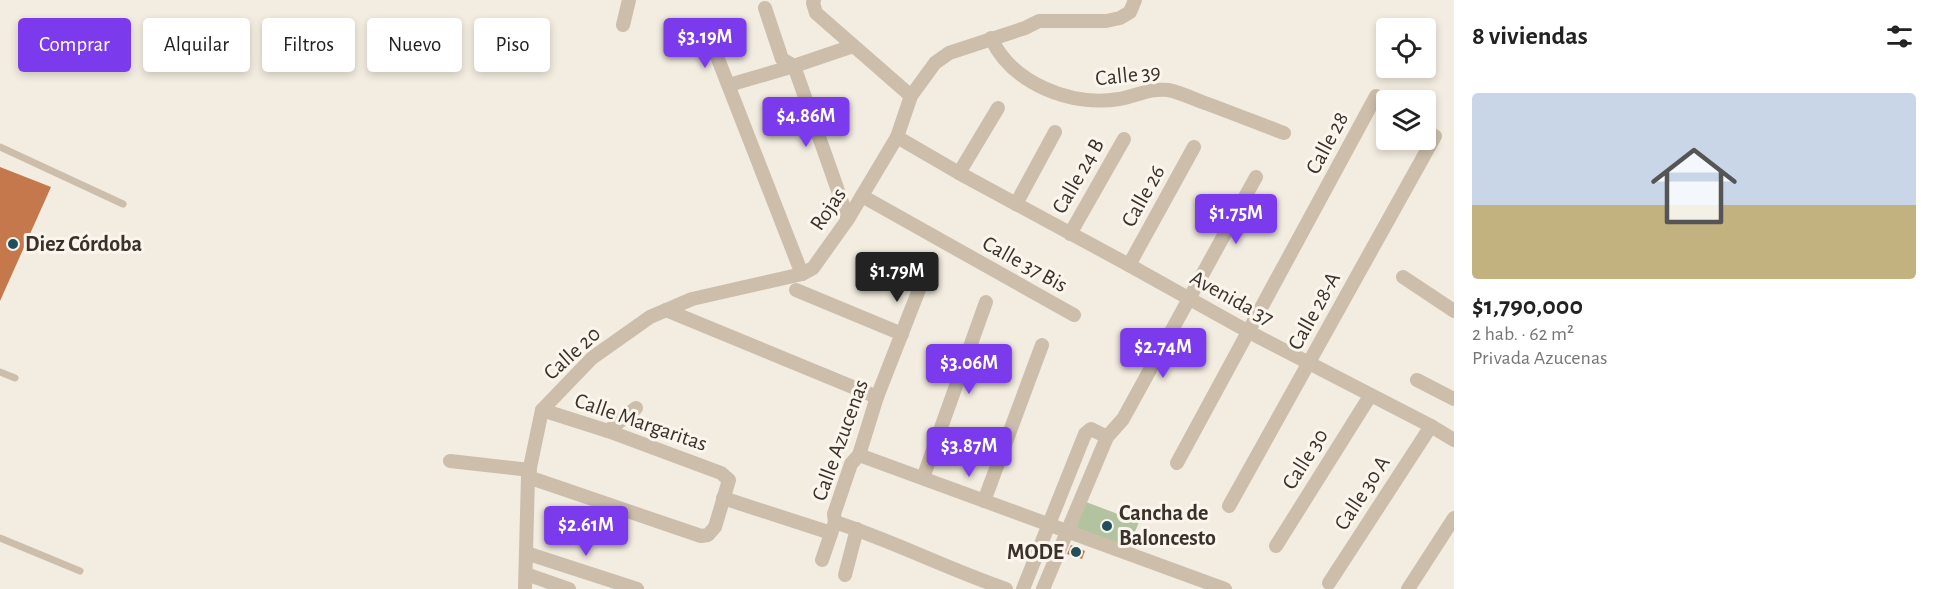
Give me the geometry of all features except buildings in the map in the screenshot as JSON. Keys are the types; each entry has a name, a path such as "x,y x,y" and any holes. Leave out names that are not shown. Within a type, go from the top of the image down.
{"street":[{"path":"623,25 629,0"},
{"path":"814,0 816,13 911,96"},
{"name":"Rojas","path":"802,274 813,268 848,219 897,137 911,96 935,63 949,53 1025,28 1039,21 1106,21 1120,18 1130,12 1135,0"},
{"path":"765,8 782,59 794,66 848,219"},
{"name":"Calle 39","path":"992,38 996,48 1026,78 1047,90 1091,101 1119,99 1150,90 1170,90 1284,133"},
{"path":"711,41 802,274"},
{"path":"729,85 853,46"},
{"name":"Calle 28","path":"1177,463 1376,96"},
{"path":"959,173 998,108"},
{"path":"1016,204 1055,132"},
{"name":"Avenida 37","path":"897,137 1188,299 1454,440"},
{"name":"Calle 24 B","path":"1070,234 1124,139"},
{"name":"Calle 26","path":"1129,265 1194,147"},
{"name":"Calle 28-A","path":"1229,506 1428,150"},
{"path":"1043,589 1107,437 1123,419 1256,177"},
{"name":"Calle 37 Bis","path":"862,196 1074,315"},
{"name":"Calle 20","path":"525,589 529,473 542,410 592,358 650,317 692,299 802,274"},
{"path":"1403,277 1454,311"},
{"name":"Calle Azucenas","path":"822,560 833,527 834,514 851,464 859,454 922,282"},
{"path":"796,290 902,334"},
{"path":"923,478 986,302"},
{"path":"666,310 878,397"},
{"path":"984,501 1042,345"},
{"path":"1417,380 1454,399"},
{"name":"Calle 30","path":"1276,546 1370,396"},
{"path":"608,431 636,408"},
{"name":"Calle Margaritas","path":"542,410 608,431 726,476 729,480 723,498"},
{"name":"Calle 30 A","path":"1329,583 1431,426"},
{"path":"1023,589 1085,434 1091,429 1107,437"},
{"path":"859,454 1225,589"},
{"path":"450,461 529,473 701,536 708,536 715,527 723,498 833,527 857,529 972,584 1006,589"},
{"path":"1408,589 1453,523"},
{"path":"845,575 857,529"},
{"path":"526,553 637,589"},
{"path":"525,574 569,589"},
{"path":"587,589 590,574"}],"lane":[{"path":"0,147 123,204"},
{"path":"0,372 15,378"},
{"path":"0,538 80,571"}],"green space":[{"name":"Cancha de Baloncesto","path":"1086,502 1139,522 1127,551 1075,531"}],"place":[{"name":"Diez Córdoba","path":"13,244"},
{"name":"Cancha de Baloncesto","path":"1107,526"},
{"name":"MODE","path":"1076,552"}]}
